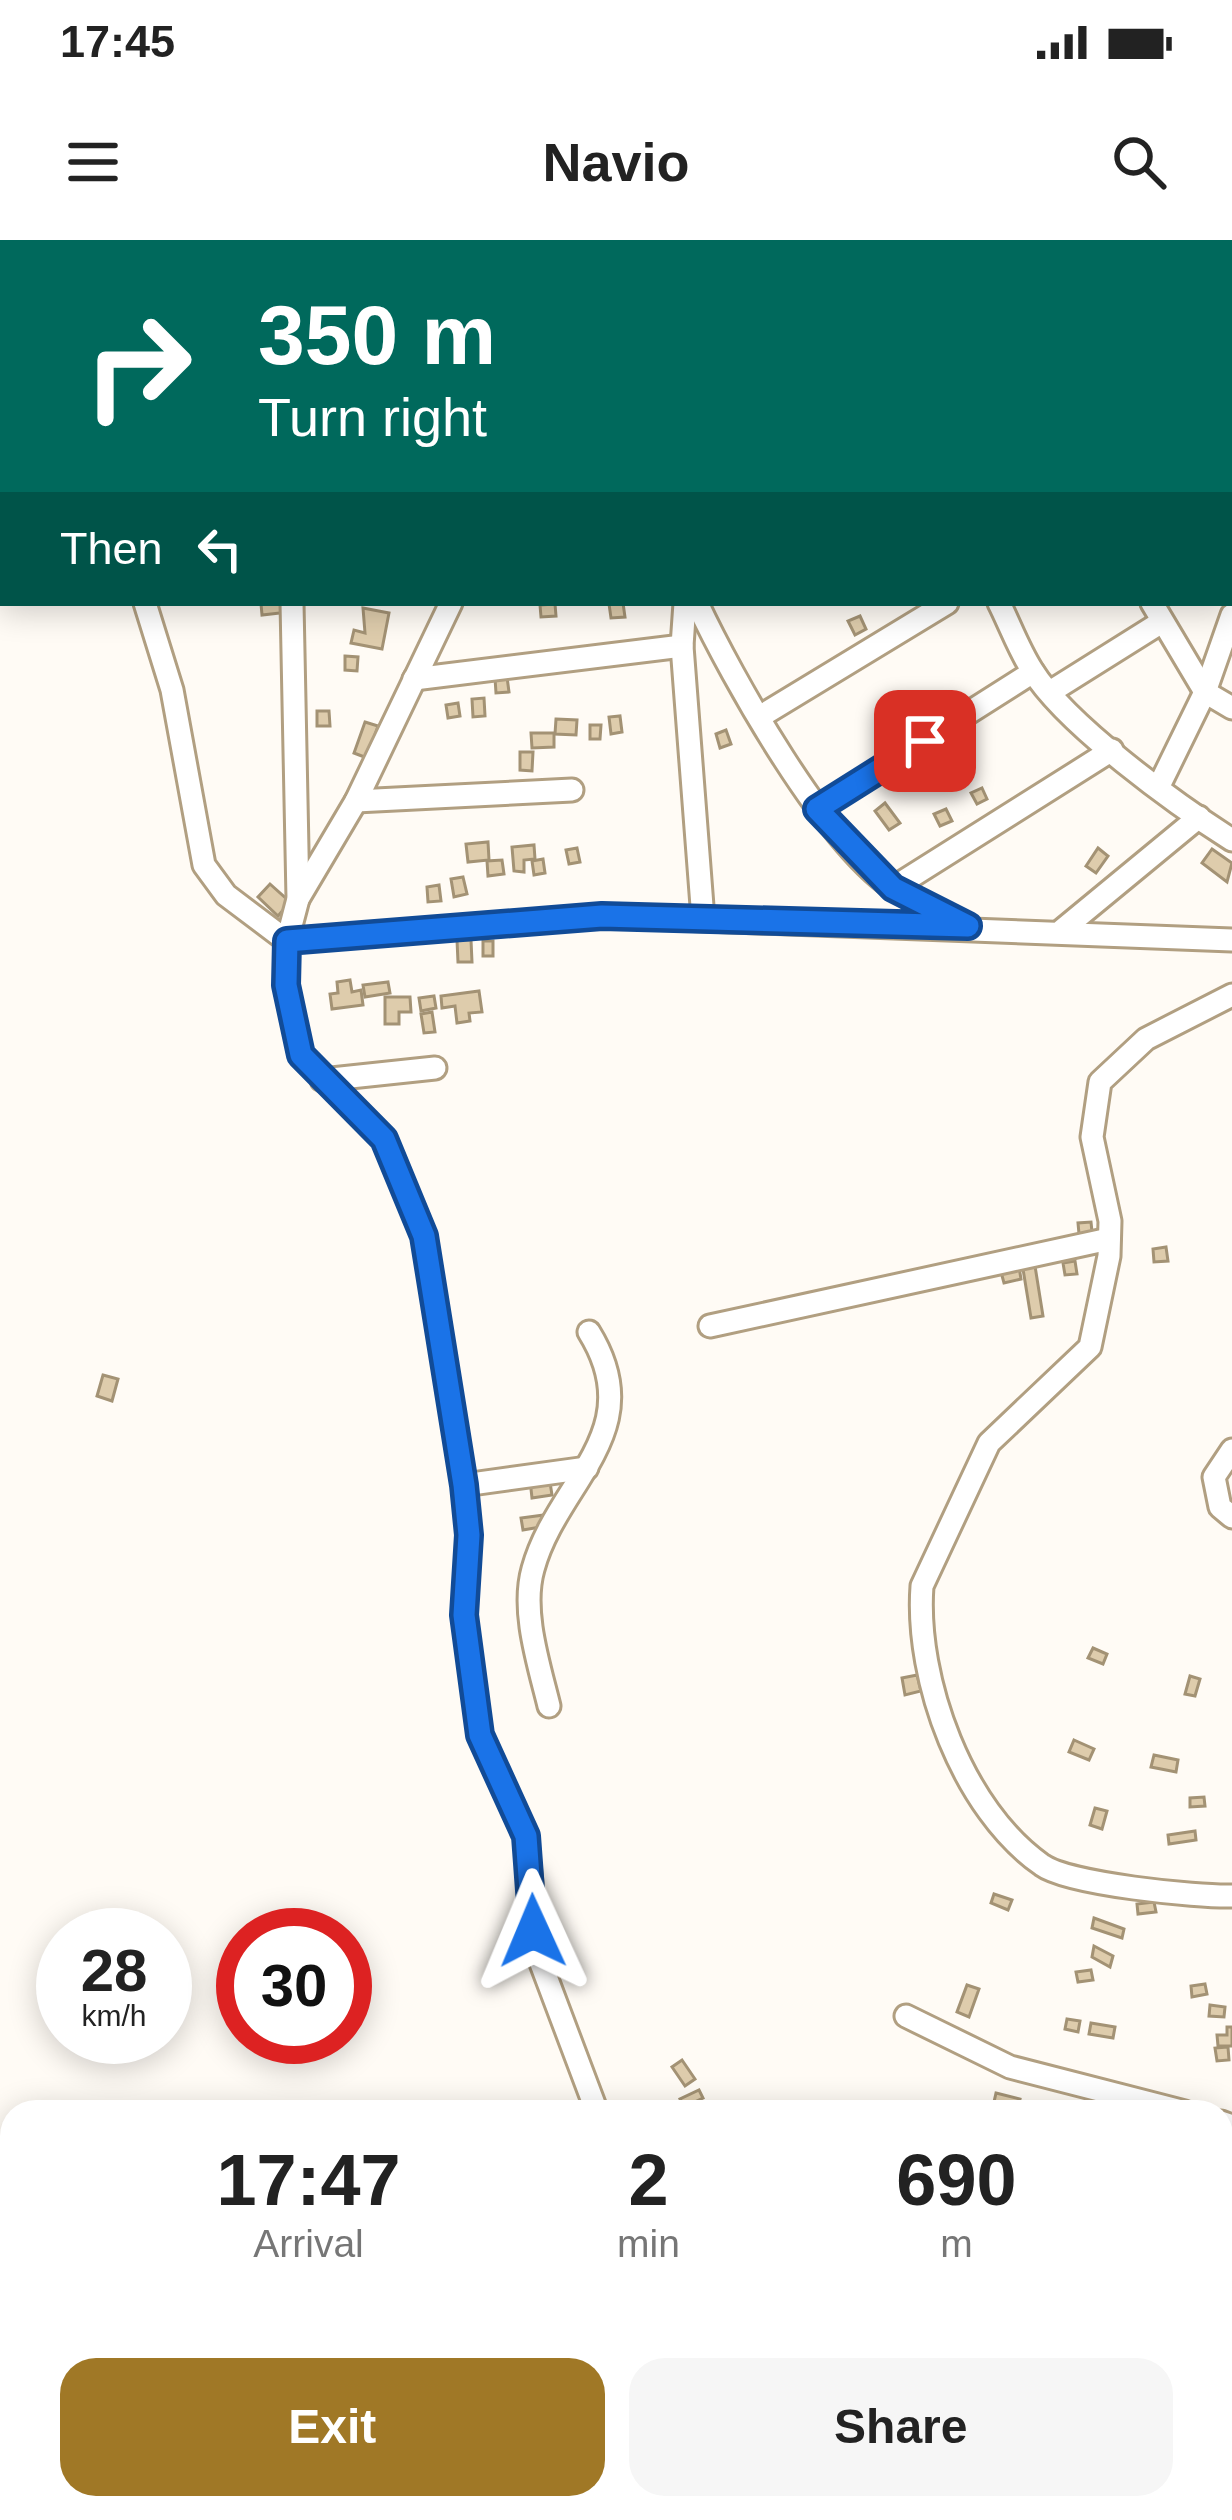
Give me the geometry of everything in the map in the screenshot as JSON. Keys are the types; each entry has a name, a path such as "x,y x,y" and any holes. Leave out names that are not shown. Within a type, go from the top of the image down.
{"street":[{"path":"146,606 172,689 204,865 226,895 287,941 602,916 968,926 1232,940"},
{"path":"298,899 356,801 450,606"},
{"path":"701,606 682,646 703,919"},
{"path":"701,606 817,809 893,888 968,926"},
{"path":"761,716 942,606"},
{"path":"1000,606 1033,672 1050,692 1112,750 1232,840"},
{"path":"296,610 298,899 287,941 291,1020 301,1055 384,1139 413,1201 436,1293 464,1485 469,1535 464,1615 480,1735 526,1836 539,1958 592,2100"},
{"path":"1050,692 1156,613 1205,692 1232,708"},
{"path":"1160,786 1205,692 1232,615"},
{"path":"414,679 682,646"},
{"path":"817,809 1033,672"},
{"path":"893,888 1112,750"},
{"path":"356,801 572,790"},
{"path":"1062,930 1199,818"},
{"path":"1232,995 1146,1039 1100,1082 1092,1137 1109,1239 1090,1347 989,1443 922,1586 933,1680 974,1789 1044,1867 1092,1882 1232,1896"},
{"path":"322,1080 435,1068"},
{"path":"710,1326 1109,1239"},
{"path":"549,1706 535,1646 532,1570 603,1441 610,1385 589,1332"},
{"path":"1232,1450 1214,1477 1220,1507 1232,1517"},
{"path":"464,1485 587,1468"},
{"path":"906,2016 1010,2067 1138,2100"}],"building":[{"path":"261,606 289,606 289,612 262,615"},
{"path":"540,606 555,606 556,616 541,617"},
{"path":"609,606 623,606 625,617 611,618"},
{"path":"363,608 389,613 382,649 351,643 354,630 365,633"},
{"path":"860,616 866,629 855,635 848,621"},
{"path":"345,656 358,657 357,671 345,670"},
{"path":"507,677 509,692 496,693 495,678"},
{"path":"484,698 485,716 473,717 472,699"},
{"path":"458,703 460,716 448,718 446,705"},
{"path":"317,711 329,711 330,726 317,726"},
{"path":"620,716 622,732 611,734 609,717"},
{"path":"556,719 577,720 576,735 555,734"},
{"path":"365,722 378,726 367,758 354,753"},
{"path":"590,725 601,725 600,739 590,739"},
{"path":"726,730 731,744 720,748 716,734"},
{"path":"531,733 554,733 554,747 532,748"},
{"path":"520,752 533,752 532,771 520,770"},
{"path":"982,788 987,799 977,804 971,793"},
{"path":"885,803 900,823 889,830 875,811"},
{"path":"946,809 952,821 940,826 934,814"},
{"path":"488,842 489,860 468,862 466,844"},
{"path":"534,845 535,859 524,860 524,872 514,871 512,847"},
{"path":"577,848 580,862 569,864 566,850"},
{"path":"1098,848 1108,856 1096,873 1086,866"},
{"path":"1212,849 1232,863 1227,882 1202,863"},
{"path":"543,859 545,873 534,875 532,861"},
{"path":"502,860 504,874 488,876 487,861"},
{"path":"463,877 467,894 454,897 451,879"},
{"path":"270,884 290,902 278,916 258,897"},
{"path":"439,885 441,901 428,902 427,887"},
{"path":"457,940 471,940 472,962 458,962"},
{"path":"483,941 493,941 493,956 483,956"},
{"path":"350,980 352,992 361,990 363,1005 332,1009 330,994 338,993 337,982"},
{"path":"388,982 390,993 365,997 363,985"},
{"path":"479,991 482,1012 469,1013 470,1021 457,1023 455,1006 442,1008 441,996"},
{"path":"434,996 436,1008 421,1011 419,998"},
{"path":"385,997 410,997 411,1012 399,1012 399,1024 385,1024"},
{"path":"432,1012 435,1032 424,1033 421,1014"},
{"path":"1091,1222 1092,1232 1079,1234 1078,1223"},
{"path":"1166,1247 1168,1261 1154,1262 1153,1249"},
{"path":"1075,1261 1077,1274 1065,1275 1063,1263"},
{"path":"1035,1266 1043,1316 1031,1318 1023,1269"},
{"path":"1019,1267 1021,1279 1004,1283 1001,1272"},
{"path":"103,1375 118,1379 112,1401 97,1396"},
{"path":"549,1476 552,1495 532,1498 530,1480"},
{"path":"544,1515 546,1526 523,1530 521,1518"},
{"path":"1093,1648 1107,1654 1103,1664 1088,1658"},
{"path":"917,1675 921,1691 905,1695 902,1678"},
{"path":"1190,1676 1200,1679 1195,1696 1185,1694"},
{"path":"1074,1740 1094,1749 1089,1760 1069,1752"},
{"path":"1154,1755 1178,1760 1176,1772 1151,1767"},
{"path":"1204,1797 1205,1806 1190,1807 1190,1798"},
{"path":"1095,1808 1107,1811 1102,1829 1090,1825"},
{"path":"1195,1831 1196,1840 1169,1844 1168,1835"},
{"path":"994,1894 1012,1900 1008,1910 991,1903"},
{"path":"1154,1902 1156,1912 1138,1914 1137,1904"},
{"path":"1094,1918 1124,1929 1122,1938 1092,1928"},
{"path":"1094,1946 1113,1956 1110,1967 1092,1957"},
{"path":"1091,1970 1093,1980 1078,1982 1076,1972"},
{"path":"1205,1984 1207,1994 1192,1997 1191,1986"},
{"path":"967,1985 979,1989 969,2017 957,2012"},
{"path":"1210,2005 1225,2007 1224,2017 1209,2016"},
{"path":"1067,2019 1080,2021 1078,2032 1065,2029"},
{"path":"1091,2023 1115,2027 1113,2038 1089,2034"},
{"path":"1227,2027 1232,2027 1232,2046 1218,2046 1217,2035 1227,2035"},
{"path":"1228,2047 1229,2060 1217,2061 1215,2048"},
{"path":"682,2060 695,2079 685,2086 672,2067"},
{"path":"699,2090 703,2098 699,2100 680,2099"},
{"path":"996,2093 1020,2099 1020,2100 994,2100"}],"route":[{"path":"533,1931 532,1863 526,1836 480,1735 464,1615 469,1535 464,1485 424,1236 384,1139 301,1055 286,985 287,941 602,916 968,926 893,888 817,809 925,741"}]}
